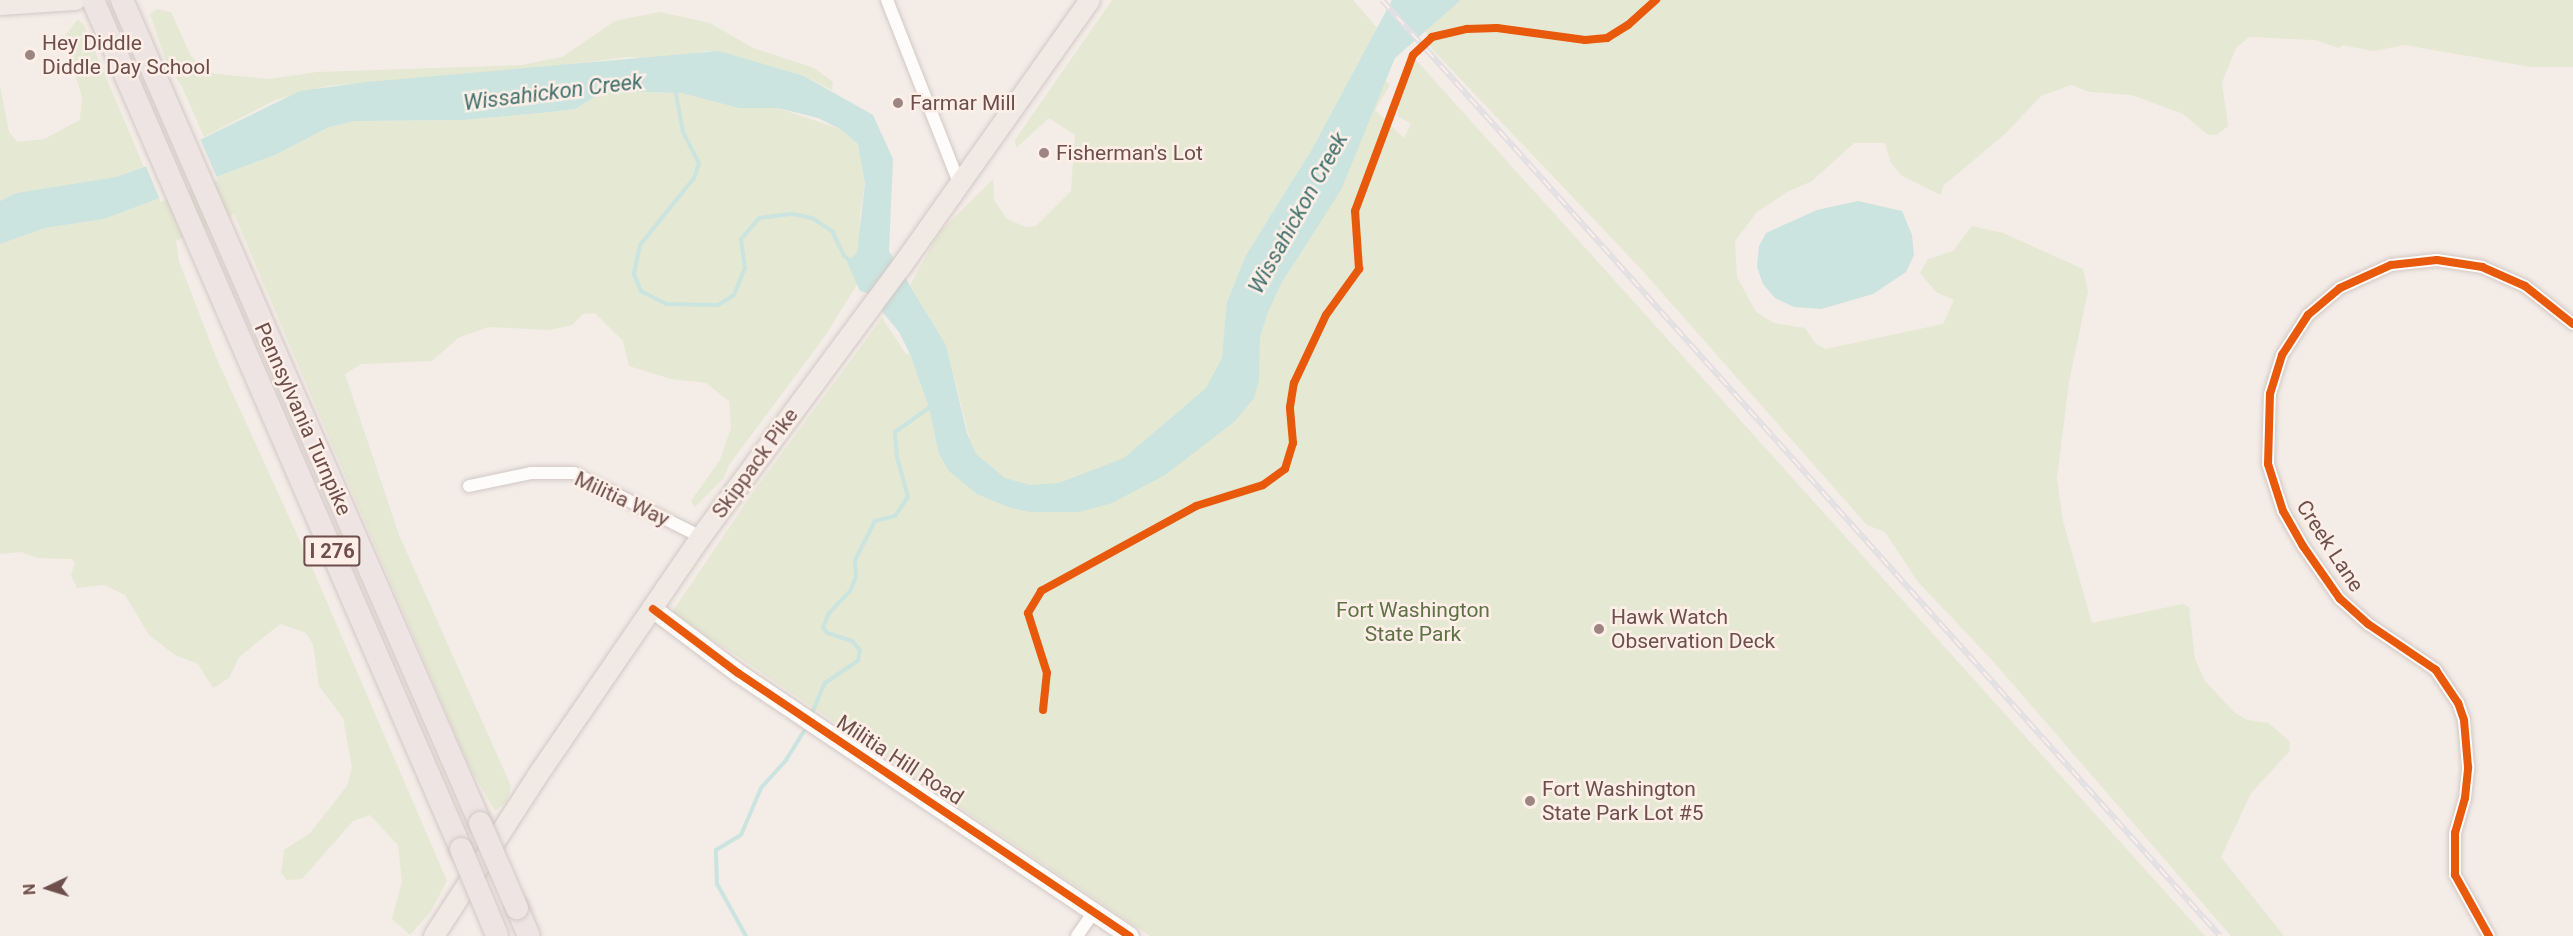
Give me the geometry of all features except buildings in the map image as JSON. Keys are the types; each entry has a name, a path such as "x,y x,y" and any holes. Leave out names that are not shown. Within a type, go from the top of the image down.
{"highway":[{"name":"Pennsylvania Turnpike","path":"93,0 497,935"},
{"name":"Pennsylvania Turnpike","path":"122,0 225,243 529,936"}],"main road":[{"path":"0,5 76,0"},
{"name":"Skippack Pike","path":"434,936 538,775 701,537 901,267 1090,0"}],"street":[{"path":"887,0 959,183"},
{"name":"Creek Lane","path":"2489,936 2455,874 2455,833 2465,798 2468,767 2464,720 2457,703 2436,670 2368,624 2340,599 2303,546 2283,511 2268,464 2268,405 2282,355 2308,315 2340,288 2391,265 2437,260 2482,267 2515,279 2573,324"},
{"name":"Militia Way","path":"469,486 531,473 574,473 701,537"},
{"name":"Militia Hill Road","path":"653,609 710,654 844,746 1095,910 1130,936"},
{"path":"1077,936 1095,910"}],"green space":[{"name":"Fort Washington State Park","path":"1112,0 1353,0 1377,28 1312,149 1246,255 1227,302 1369,62 1390,85 1375,110 1404,138 1411,124 1398,116 1397,105 1404,81 1416,60 2205,936 1150,936 672,612 754,491 882,318 906,354 910,354 917,372 970,440 946,345 910,285 939,233 993,179 994,200 1007,219 1026,227 1036,226 1071,191 1075,135 1049,118 1016,148 1015,140"},
{"path":"1461,0 2573,0 2573,67 2531,67 2405,45 2373,51 2342,45 2339,48 2315,40 2249,37 2236,48 2222,82 2228,126 2217,135 2207,134 2183,114 2132,95 2090,92 2071,85 2041,96 2005,134 1943,186 1941,195 1902,176 1891,163 1885,143 1854,143 1812,181 1787,192 1757,212 1735,241 1737,277 1756,312 1774,323 1805,328 1816,344 1825,349 1943,324 1954,300 1936,292 1920,273 1928,259 1953,251 1972,226 2003,233 2083,269 2088,291 2069,382 2057,479 2063,521 2092,623 2183,604 2189,607 2195,659 2205,681 2234,712 2247,720 2269,723 2290,742 2289,752 2251,793 2221,857 2284,936 2231,936 1992,660 1918,582 1885,532 1867,525 1641,269 1431,48 1426,31"},
{"path":"157,9 171,12 191,56 203,69 216,74 269,79 317,72 522,65 562,57 615,21 660,12 710,23 753,48 814,68 833,82 832,90 804,76 708,51 661,59 627,57 519,71 327,86 275,100 204,137 182,87 167,64 150,14"},
{"path":"78,19 84,25 144,167 116,177 16,193 0,201 0,86 9,132 17,142 44,139 80,120 82,97 64,37"},
{"path":"605,91 681,93 739,108 778,108 840,129 858,144 863,159 865,183 860,216 858,283 825,336 729,465 724,478 695,507 691,501 720,460 731,428 729,401 706,383 671,379 629,366 623,341 595,313 583,314 572,325 549,330 488,327 458,338 432,361 361,364 345,374 399,535 511,786 507,801 495,811 468,764 234,214 176,241 179,261 216,357 314,572 447,881 431,911 410,935 392,919 402,881 398,845 370,815 353,821 302,879 287,880 281,873 284,850 310,833 347,786 352,768 343,718 319,686 313,645 306,633 280,624 239,657 229,678 213,688 198,664 175,655 149,635 125,595 104,585 77,588 71,575 75,562 71,559 38,558 21,552 0,554 0,244 45,228 104,219 275,155 329,127 355,121 464,120 575,109"}],"water":[{"name":"Wissahickon Creek","path":"1392,0 1461,0 1395,58 1341,190 1282,282 1268,312 1260,336 1259,380 1254,398 1234,422 1165,475 1112,503 1079,512 1029,512 1008,507 977,494 949,471 939,454 929,407 910,354 899,332 867,293 860,291 847,262 857,253 865,183 858,144 840,129 818,118 778,108 739,108 681,93 605,91 575,109 551,112 464,120 355,121 329,127 275,155 104,219 45,228 0,244 0,201 16,193 116,177 144,167 300,91 367,82 719,51 804,76 873,115 893,159 889,251 946,345 967,433 976,454 1005,478 1030,485 1059,483 1124,458 1206,388 1222,358 1227,302 1246,255 1312,149"},
{"path":"1858,201 1902,211 1912,235 1914,255 1906,272 1873,294 1821,309 1794,307 1775,298 1763,284 1757,267 1759,246 1766,233 1817,210"}],"pier":[{"path":"199,136 218,180 161,202 145,164"}],"waterway":[{"path":"675,88 683,132 699,164 694,178 640,245 634,274 641,291 666,304 718,305 734,295 745,268 741,239 759,218 793,214 812,218 832,231 844,256 852,262"},
{"path":"812,713 825,683 858,661 860,650 852,641 827,633 823,627 829,613 850,591 856,577 855,560 875,521 895,516 908,497 897,457 895,432 933,405"},
{"path":"746,936 717,884 716,850 741,835 761,788 786,760 804,731"}],"railway":[{"path":"1382,0 2220,936"}],"cycle path":[{"path":"1043,710 1047,673 1028,613 1041,591 1196,506 1263,485 1285,469 1293,443 1290,407 1294,383 1326,315 1359,269 1355,211 1413,55 1432,37 1467,29 1497,28 1585,40 1607,38 1628,25 1656,0"},
{"path":"2489,936 2455,875 2455,833 2465,798 2468,767 2464,720 2458,703 2436,670 2368,624 2340,599 2303,546 2283,511 2268,464 2270,394 2282,355 2308,315 2340,288 2391,265 2437,260 2482,267 2525,286 2573,324"},
{"path":"653,609 738,673 1130,936"}],"place":[{"name":"Hey Diddle Diddle Day School","path":"30,55"},
{"name":"Farmar Mill","path":"898,103"},
{"name":"Fisherman's Lot","path":"1044,153"},
{"name":"Hawk Watch Observation Deck","path":"1599,629"},
{"name":"Fort Washington State Park Lot #5","path":"1530,801"}]}
